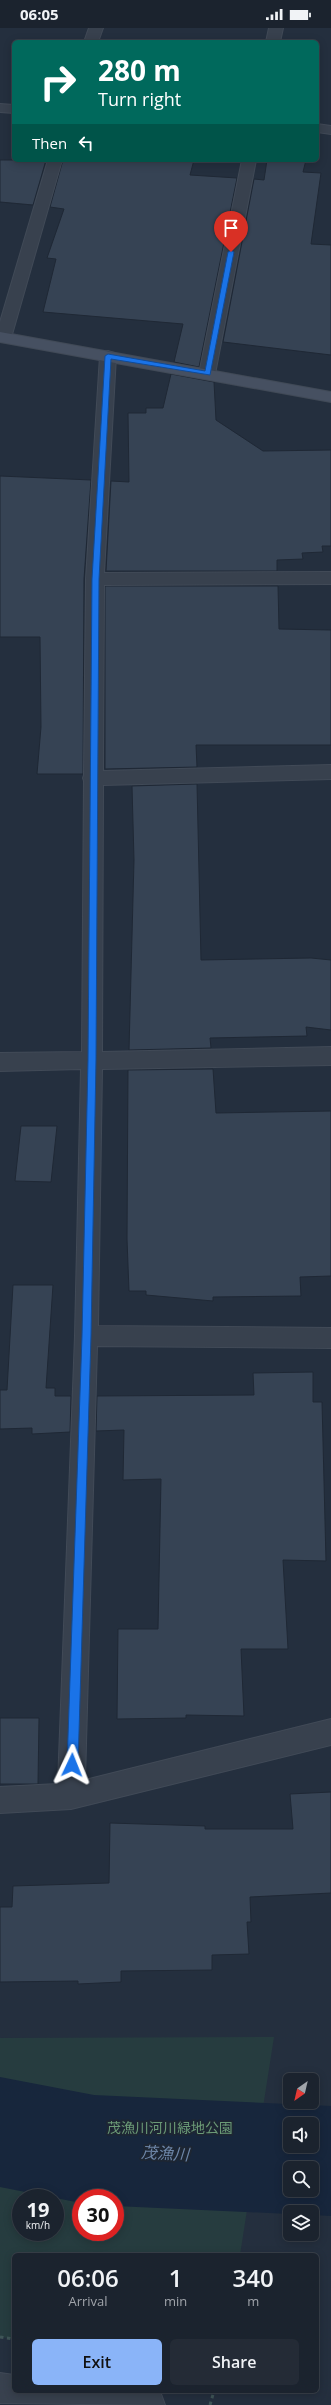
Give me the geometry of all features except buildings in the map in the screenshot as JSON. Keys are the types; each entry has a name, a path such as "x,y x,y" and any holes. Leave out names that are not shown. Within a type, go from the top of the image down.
{"street":[{"path":"92,40 96,28"},
{"path":"273,40 276,28"},
{"path":"0,108 12,109"},
{"path":"319,128 331,130"},
{"path":"54,162 2,337 331,397"},
{"path":"207,374 249,162"},
{"path":"71,1796 86,1336 92,1060 92,778 95,579 108,356"},
{"path":"95,579 331,578"},
{"path":"92,778 331,772"},
{"path":"0,1062 331,1056"},
{"path":"86,1336 331,1338"},
{"path":"0,1800 71,1796 331,1732"},
{"path":"0,2388 12,2390"},
{"path":"44,2393 150,2405"}],"path":[{"path":"0,2337 12,2339"},
{"path":"210,2405 213,2393"}],"green space":[{"name":"茂漁川河川緑地公園","path":"274,2037 240,2253 12,2253 12,2339 0,2337 0,2038"}],"waterway":[{"name":"茂漁川","path":"0,2132 94,2150 331,2161"}],"route":[{"path":"72,1765 86,1336 92,1060 92,778 95,579 108,356 207,374 231,252"}]}
